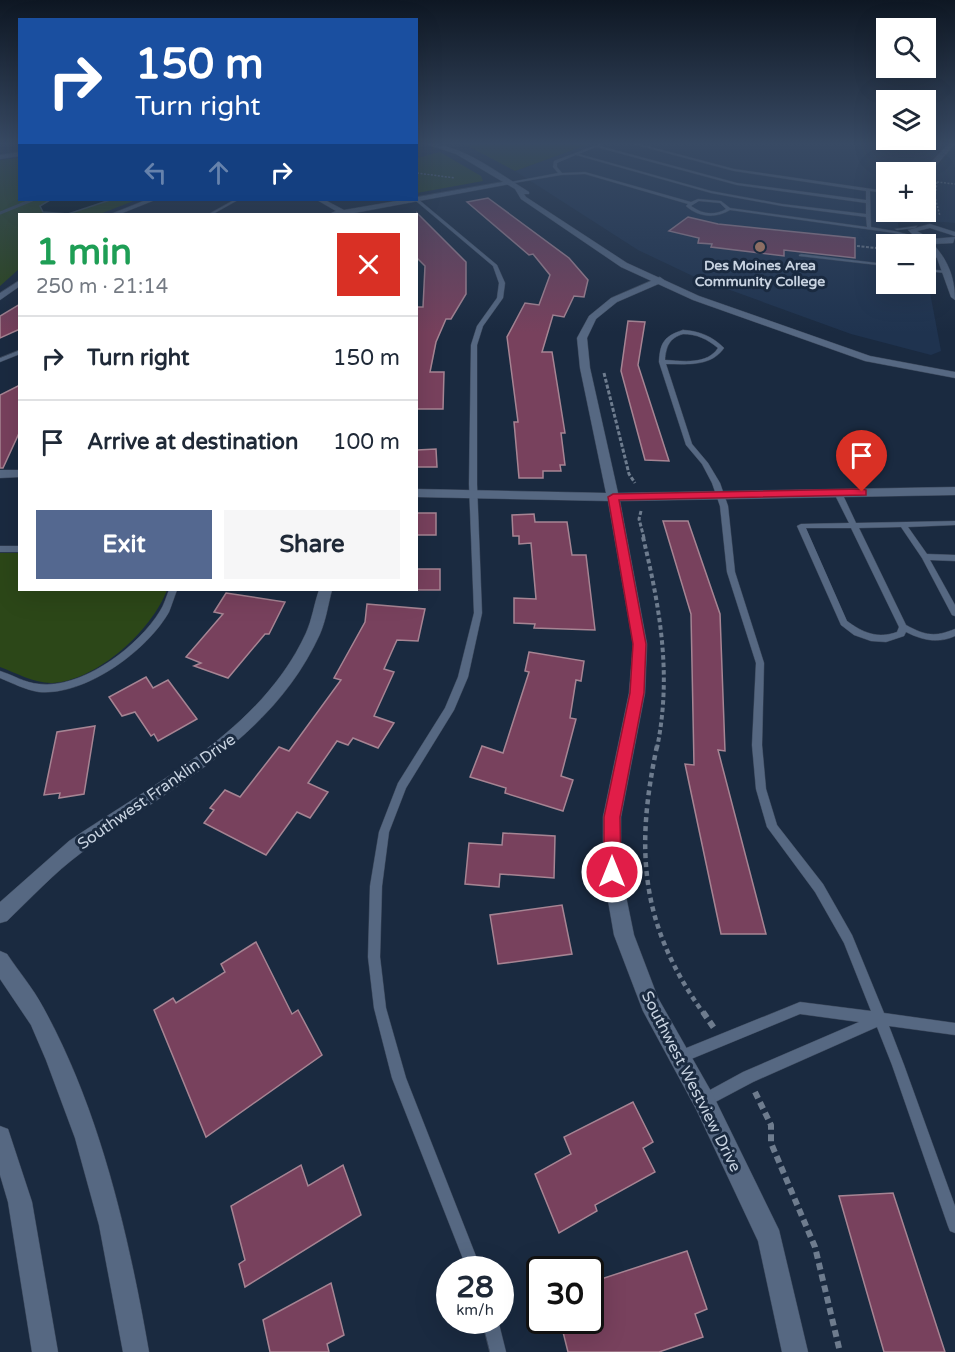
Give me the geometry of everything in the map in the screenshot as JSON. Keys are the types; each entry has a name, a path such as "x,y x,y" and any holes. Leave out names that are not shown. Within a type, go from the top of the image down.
{"street":[{"path":"117,213 135,206"},
{"path":"344,213 383,206"},
{"path":"535,206 612,258 639,273 667,283 696,298 868,359 955,375"},
{"path":"915,234 913,233 916,227 945,229 953,236"},
{"path":"936,238 953,236"},
{"path":"941,258 942,249 953,236"},
{"path":"936,253 941,258 955,297"},
{"name":"Southwest Westview Drive","path":"667,283 614,300 592,318 582,338 585,368 613,497 640,644 637,693 612,817 612,872 624,935 650,1004 704,1101 770,1239 795,1352"},
{"path":"0,297 18,284"},
{"path":"0,474 18,473"},
{"path":"418,493 613,497 955,491"},
{"name":"Southwest Franklin Drive","path":"0,914 73,849 235,738 294,668 314,633 325,591"},
{"path":"0,961 38,1017 78,1114 128,1299 136,1352"},
{"path":"0,1137 20,1202 45,1352"}],"lane":[{"path":"425,206 495,265 502,283 500,298 480,326 474,345 474,495 478,613 460,685 430,744 402,786 384,832 376,886 374,957 380,1008 399,1078 469,1256"},
{"path":"689,206 689,208 703,213 717,214 729,209 898,234"},
{"path":"801,206 869,216"},
{"path":"868,206 869,228"},
{"path":"869,228 916,227"},
{"path":"801,255 876,264"},
{"path":"936,271 946,272"},
{"path":"662,362 712,358 721,348 710,338 684,332 665,339 661,350 662,362 689,445 705,463 720,494 728,531 731,572 760,663 757,745 760,789 772,826 819,888 848,939 898,1065 955,1226"},
{"path":"0,360 18,353"},
{"path":"838,493 854,525 903,627 901,634 882,640 854,633 844,623 801,526 854,525 903,525 955,523"},
{"path":"903,525 925,557 955,614"},
{"path":"0,549 18,549"},
{"path":"925,557 955,558"},
{"path":"0,674 40,688 62,688 108,667 146,634 165,611 173,591"},
{"path":"903,627 927,637 940,638 955,632"},
{"path":"679,1058 722,1038 800,1008 955,1029"},
{"path":"704,1101 748,1077 879,1020"},
{"path":"493,1334 498,1352"}],"path":[{"path":"937,206 939,216"},
{"path":"857,246 876,248"},
{"path":"603,369 629,474 635,483"},
{"path":"698,1008 722,1038"},
{"path":"748,1077 771,1125 771,1143 815,1247 840,1352"}],"shaded area":[{"path":"40,206 92,206 71,213 43,212"},
{"path":"570,206 876,206 876,222 900,222 898,223 900,234 876,234 876,294 930,294 941,351 931,355 851,334 697,278 638,250"},
{"path":"936,206 955,206 955,223 936,221"}],"green space":[{"path":"0,206 120,206 103,213 18,213 18,270 0,286"},
{"path":"0,553 18,553 18,591 167,591 160,605 136,636 105,663 88,673 70,680 46,683 26,678 0,667"}],"building":[{"path":"472,206 499,206 569,258 588,280 584,297 574,296 564,317 553,315 542,352 552,352 565,433 561,433 565,465 560,465 561,471 543,471 543,478 519,478 514,422 518,422 507,337 525,303 539,305 550,275 533,254 529,255"},
{"path":"418,214 466,262 466,294 451,319 446,319 436,342 430,372 444,372 443,409 418,409 418,307 423,307 425,266 418,259"},
{"path":"688,217 718,224 855,238 855,258 784,250 784,256 711,247 712,244 698,243 699,238 669,231"},
{"path":"18,305 18,330 0,338 0,316"},
{"path":"628,321 645,322 638,365 669,461 645,460 621,371"},
{"path":"18,386 18,435 3,468 0,468 0,395"},
{"path":"436,449 437,467 418,467 418,450"},
{"path":"418,513 436,513 436,535 418,535"},
{"path":"534,514 535,522 567,522 572,555 586,555 595,630 534,628 535,624 514,623 514,598 536,599 531,543 519,544 519,536 513,536 512,515"},
{"path":"663,521 688,521 720,614 725,751 718,750 766,934 721,934 685,764 694,765 691,614"},
{"path":"418,569 440,569 440,590 418,590"},
{"path":"226,593 285,602 269,634 265,634 228,678 194,666 201,663 186,657 223,614 214,612"},
{"path":"367,604 425,609 418,641 397,640 384,669 394,672 374,716 394,723 378,748 353,738 348,745 337,741 308,783 328,792 310,818 297,812 266,855 204,823 214,810 210,808 225,790 240,797 279,747 289,751 341,680 334,678 365,622"},
{"path":"529,652 584,661 581,681 576,680 570,718 576,719 561,776 573,780 563,811 505,793 506,788 470,777 482,746 503,753 529,672 525,671"},
{"path":"146,677 153,688 168,680 197,719 158,741 154,734 151,736 135,712 122,716 109,697"},
{"path":"95,726 84,794 59,798 60,793 44,795 57,732"},
{"path":"503,833 555,836 554,878 500,874 499,887 465,884 469,843 502,845"},
{"path":"562,905 572,954 498,964 490,915"},
{"path":"256,942 292,1014 298,1010 322,1055 206,1137 154,1010 173,998 176,1003 225,972 221,964"},
{"path":"633,1102 653,1142 643,1148 655,1172 595,1205 597,1211 559,1233 535,1174 571,1154 564,1137"},
{"path":"301,1165 308,1186 343,1165 361,1215 245,1287 239,1264 245,1260 231,1206"},
{"path":"893,1193 945,1352 884,1352 839,1196"},
{"path":"687,1251 707,1309 695,1314 703,1337 659,1352 568,1352 564,1334 604,1334 604,1278"},
{"path":"331,1283 344,1335 327,1344 329,1352 270,1352 263,1320"}],"waterway":[{"path":"0,213 17,206"}],"place":[{"name":"Des Moines Area Community College","path":"760,247"}],"route":[{"path":"612,872 612,817 637,693 640,644 613,497 862,492"}]}
